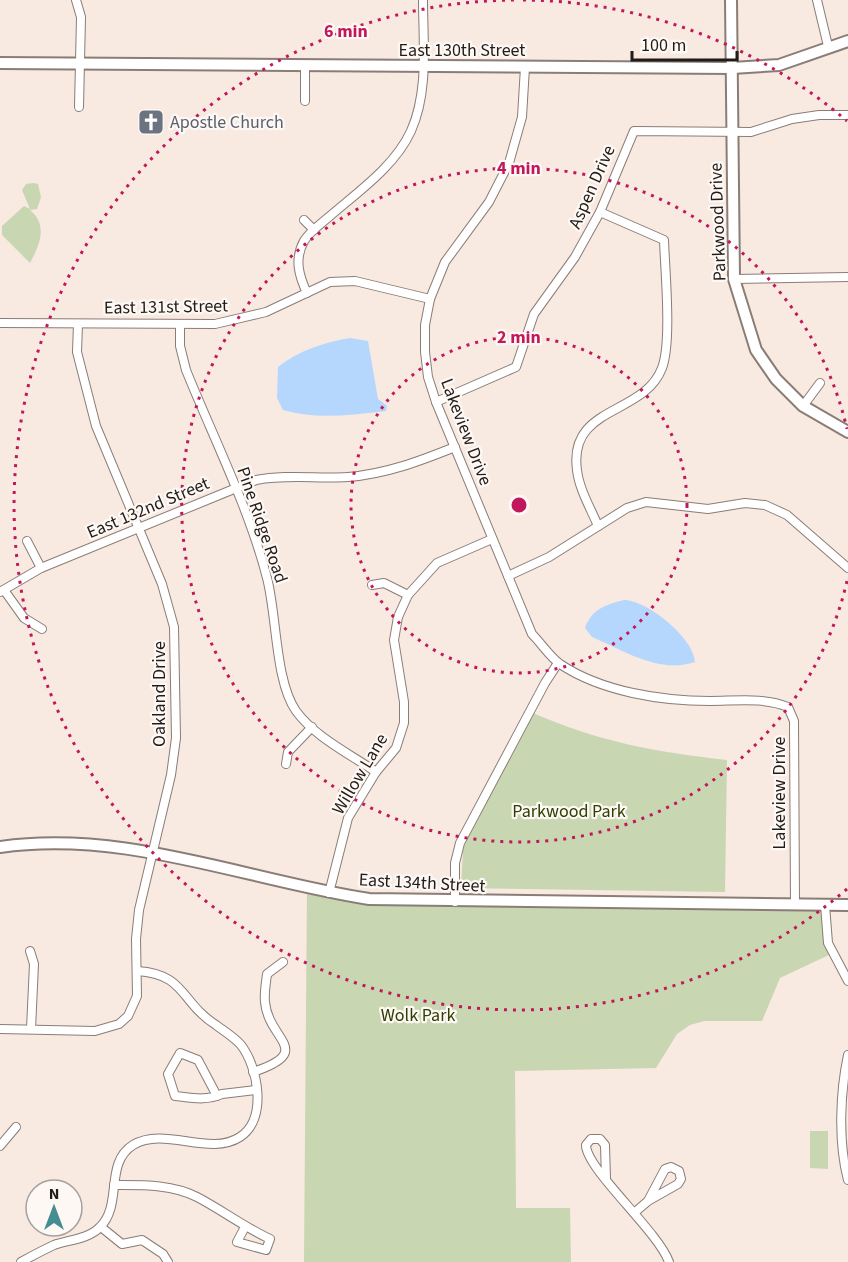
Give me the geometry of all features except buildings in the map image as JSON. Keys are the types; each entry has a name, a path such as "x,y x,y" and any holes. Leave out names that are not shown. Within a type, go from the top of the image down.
{"street":[{"path":"76,0 81,17 82,64 79,107"},
{"path":"307,293 299,276 298,260 304,240 383,170 402,148 419,111 423,66 423,0"},
{"name":"Parkwood Drive","path":"732,0 734,279 756,350 776,379 803,405 827,422 848,432"},
{"path":"817,0 828,46"},
{"name":"East 130th Street","path":"0,63 732,68 779,65 828,46 848,41"},
{"path":"304,100 305,66"},
{"name":"Lakeview Drive","path":"525,67 522,117 509,163 489,202 446,262 430,299 424,325 425,352 428,377 436,402 532,634 558,663 589,680 654,696 691,701 773,701 788,707 794,721 795,905"},
{"name":"Aspen Drive","path":"436,402 516,367 534,314 575,257 600,212 634,131 751,132 819,115 848,115"},
{"path":"598,526 577,473 576,457 579,442 596,419 638,397 651,387 662,369 666,349 664,240 600,212"},
{"path":"304,220 314,230"},
{"path":"734,279 848,277"},
{"name":"East 131st Street","path":"0,323 215,324 242,319 330,282 355,281 430,299"},
{"name":"Oakland Drive","path":"0,1029 95,1031 119,1024 128,1016 137,996 138,917 174,757 176,675 174,627 162,584 96,426 77,351 78,324"},
{"name":"Pine Ridge Road","path":"180,324 180,346 186,370 267,577 285,688 296,711 312,727 376,772"},
{"path":"803,405 820,383"},
{"name":"East 132nd Street","path":"2,591 41,568 234,488 276,477 347,477 378,474 455,447"},
{"path":"508,576 549,557 627,508 646,502 708,509 745,503 765,504 787,516 848,568"},
{"name":"Willow Lane","path":"329,893 348,818 376,772 396,748 404,723 404,702 394,640 398,617 408,594 437,563 492,538"},
{"path":"27,541 41,568"},
{"path":"372,585 384,583 408,594"},
{"path":"2,591 24,618 42,629"},
{"path":"454,902 455,863 459,843 539,693 558,663"},
{"path":"286,764 288,752 312,727"},
{"name":"East 134th Street","path":"0,847 29,843 96,844 152,853 329,893 369,899 454,902 848,905"},
{"path":"825,905 828,943 848,981"},
{"path":"30,951 34,964 31,1029"},
{"path":"253,1072 275,1065 282,1060 285,1051 283,1039 277,1034 265,1004 267,974 283,962"},
{"path":"21,1262 53,1245 91,1234 101,1227 110,1212 118,1163 134,1144 153,1139 225,1143 242,1136 254,1121 257,1108 256,1090 253,1072 242,1046 202,1017 170,978 157,972 137,971"},
{"path":"218,1096 198,1060 180,1053 168,1074 175,1096 207,1100 256,1090"},
{"path":"848,1056 843,1076 842,1112 848,1180"},
{"path":"0,1146 16,1127"},
{"path":"606,1179 605,1145 600,1139 591,1138 587,1142 586,1151 606,1179 660,1244 669,1262"},
{"path":"634,1213 648,1201 678,1184 681,1176 679,1171 674,1168 665,1169 648,1201"},
{"path":"114,1185 158,1186 195,1196 245,1227"},
{"path":"101,1227 122,1244 142,1240 163,1254 168,1262"}],"green space":[{"path":"26,184 38,184 41,197 37,209 30,210 36,216 41,228 37,249 30,263 2,235 2,226 24,206 30,209 22,190"},
{"name":"Parkwood Park","path":"533,713 605,739 727,760 725,892 461,888 463,850 470,829"},
{"name":"Wolk Park","path":"307,888 329,893 825,905 833,953 780,978 762,1021 704,1021 690,1025 677,1034 656,1068 515,1071 516,1208 570,1208 571,1262 304,1262"},
{"path":"810,1131 828,1131 828,1169 810,1168"}],"water":[{"path":"350,338 368,341 378,399 387,406 386,411 321,416 283,410 277,398 278,367 312,348"},
{"path":"624,600 645,606 668,622 687,642 693,652 695,662 682,665 655,663 592,637 585,628 591,616 605,606"}],"place":[{"name":"Apostle Church","path":"151,122"}]}
